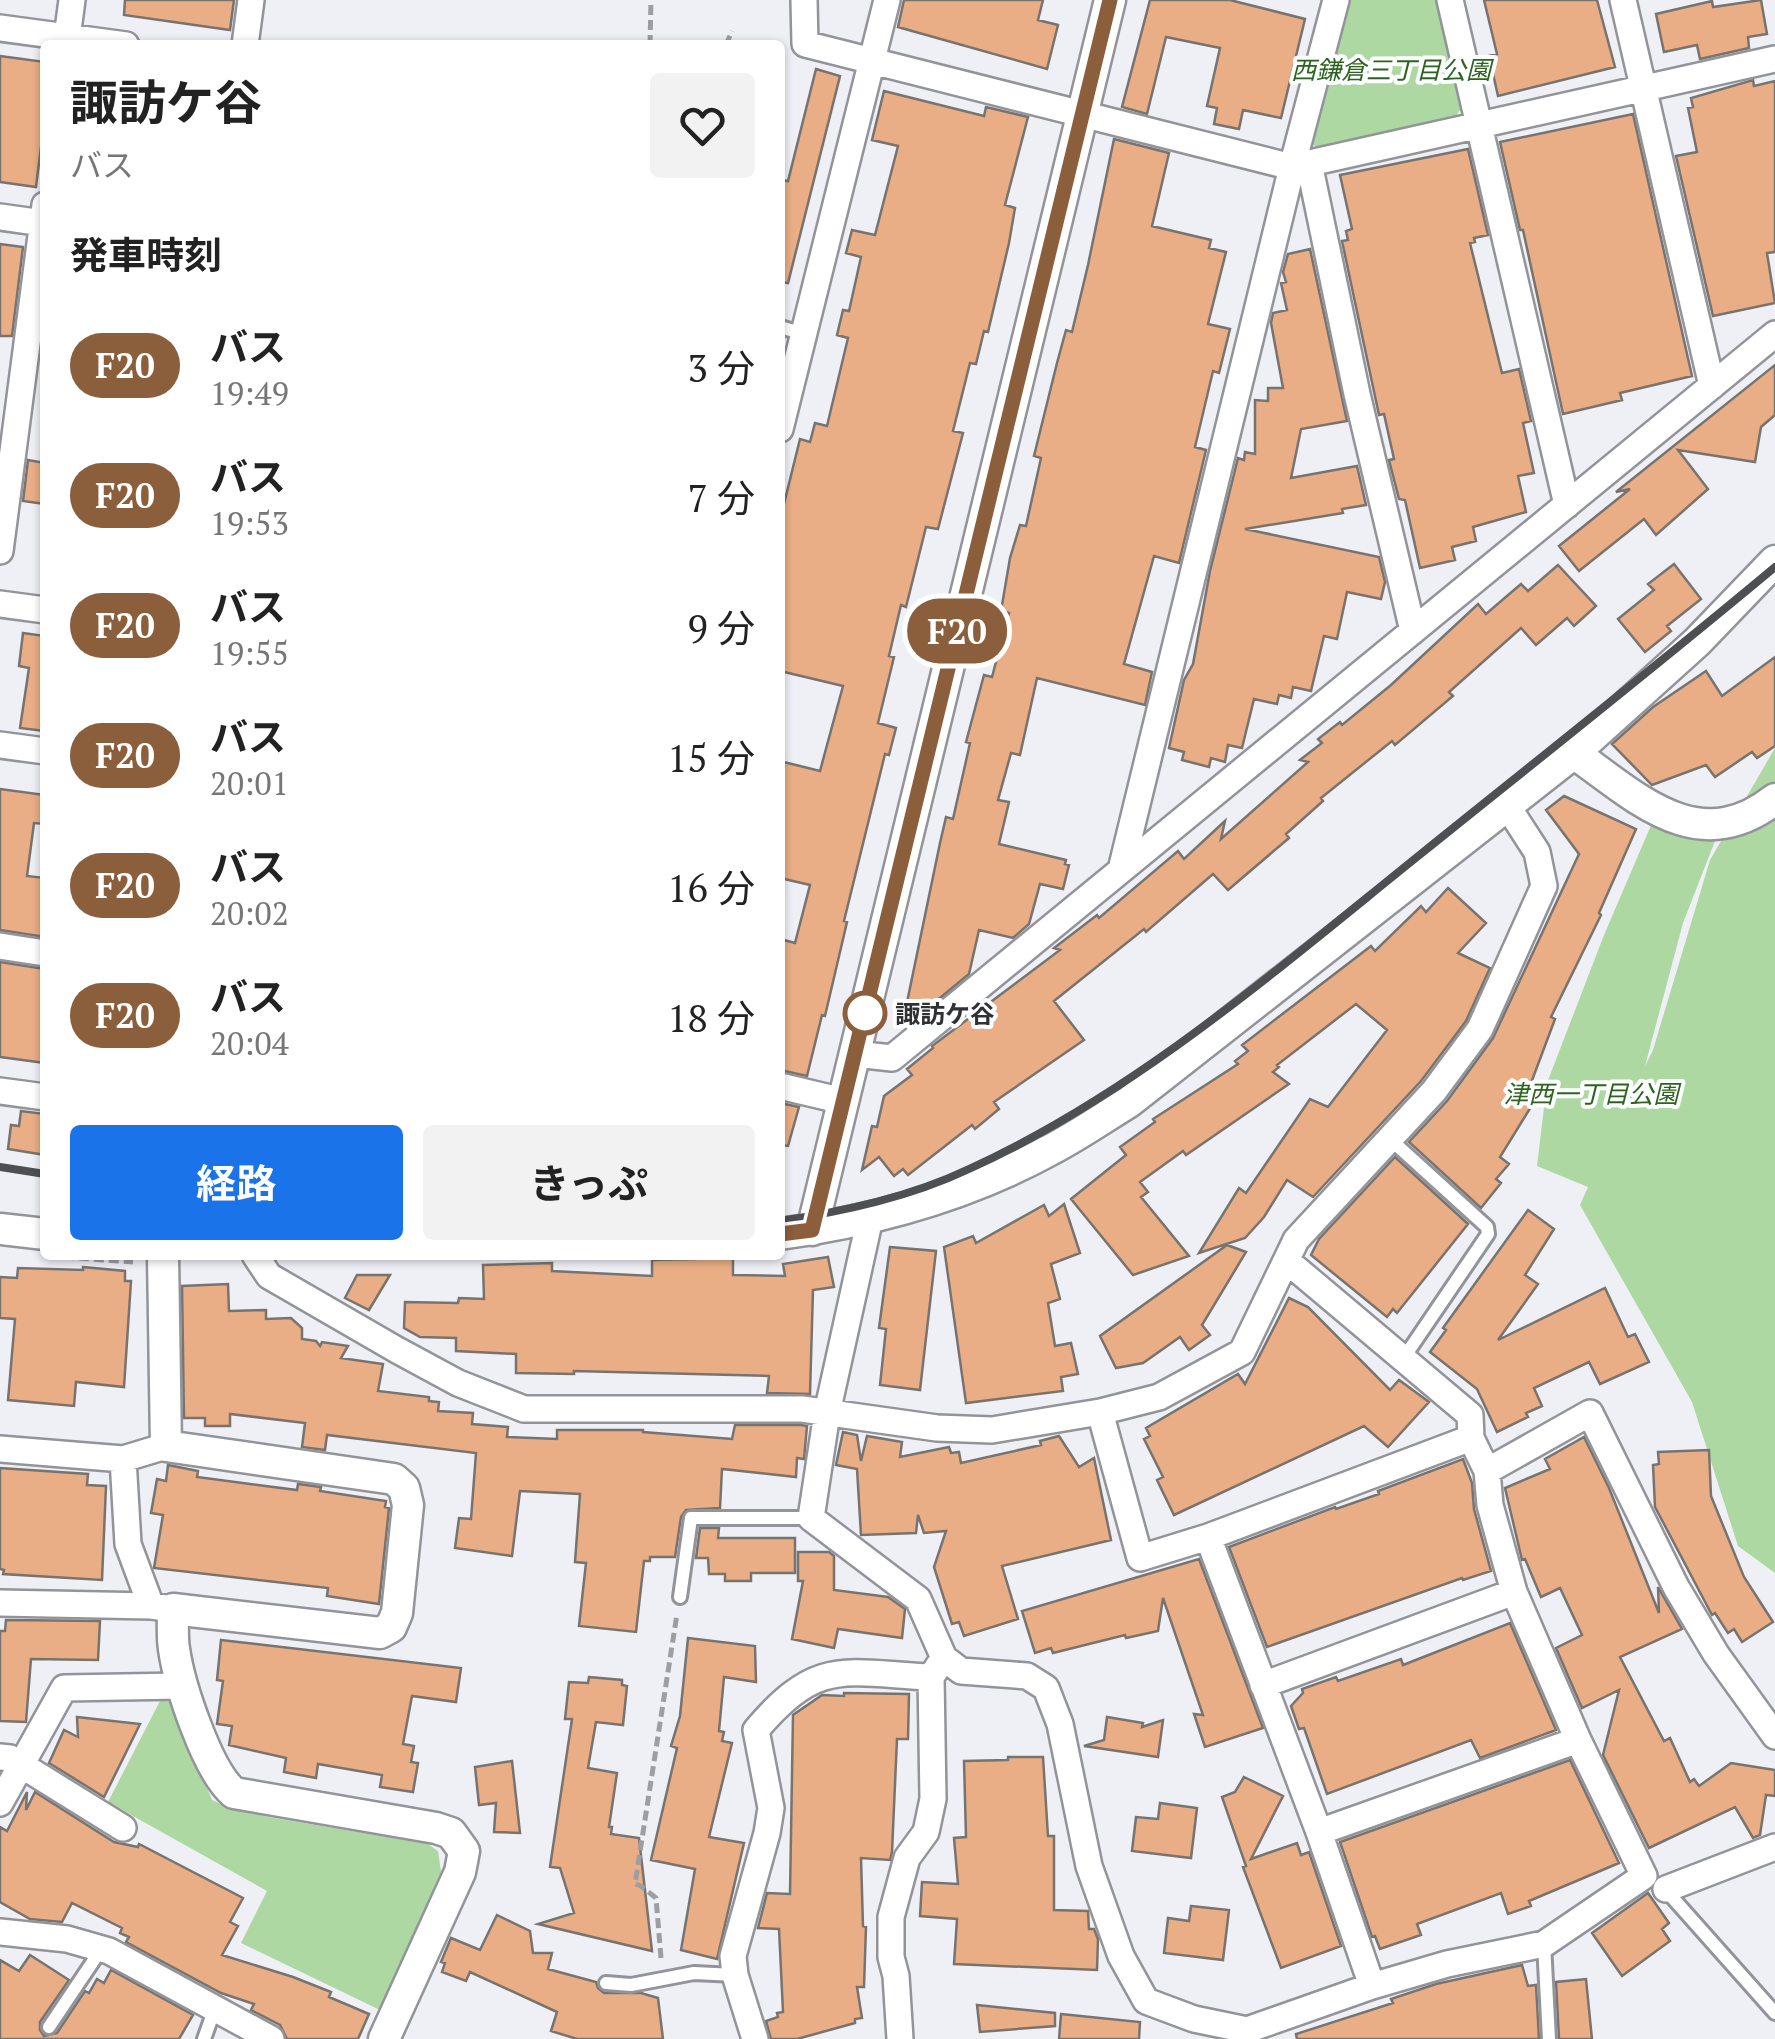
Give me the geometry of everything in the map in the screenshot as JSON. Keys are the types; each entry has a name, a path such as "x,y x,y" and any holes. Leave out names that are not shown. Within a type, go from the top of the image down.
{"street":[{"path":"66,40 72,0"},
{"path":"246,40 251,0"},
{"path":"804,0 805,44 1082,116 1301,165 1775,59"},
{"path":"785,388 792,330 887,0"},
{"path":"812,1230 1110,0"},
{"path":"1121,870 1301,165 1336,0"},
{"path":"1450,0 1566,505"},
{"path":"1624,0 1712,386"},
{"path":"0,28 61,40"},
{"path":"1301,165 1413,631"},
{"path":"0,217 40,214"},
{"path":"0,552 9,408 40,236"},
{"path":"855,1054 892,1058 1775,334"},
{"path":"785,1233 870,1218 975,1186 1050,1150 1129,1102 1574,753 1696,642 1775,561"},
{"path":"0,604 40,609"},
{"path":"0,745 40,750"},
{"path":"1574,753 1650,808 1704,827 1737,822 1775,799"},
{"path":"258,1260 269,1276 397,1350 458,1383 524,1409 802,1409 937,1428 992,1430 1100,1412 1159,1396 1242,1352 1296,1240 1434,1090 1480,1029 1544,886 1537,852 1508,808"},
{"path":"0,946 40,952"},
{"path":"785,1087 843,1101"},
{"path":"0,1091 40,1096"},
{"path":"870,1218 827,1414 812,1518 918,1599 937,1667 933,1798 926,1832 907,1858 891,1917 900,2039"},
{"path":"1,1230 40,1234"},
{"path":"152,1260 166,1446"},
{"path":"1287,1261 1470,1416 1471,1438 1487,1471 1490,1505 1514,1592 1578,1740 1655,1882"},
{"path":"1100,1412 1140,1558 1208,1537 1471,1438"},
{"path":"1487,1471 1590,1413 1676,1587 1716,1654 1775,1736"},
{"path":"0,1449 123,1459 166,1446 394,1479 404,1488 408,1505 397,1613 391,1627 380,1633 162,1608 0,1602"},
{"path":"123,1459 128,1544 162,1608 182,1686 219,1777 234,1793 436,1828 458,1840 465,1858 460,1872 384,2039"},
{"path":"1208,1537 1319,1832 1372,1986"},
{"path":"1264,1685 1514,1592"},
{"path":"756,2039 735,1975 733,1956 771,1808 756,1730 796,1690 833,1672 937,1667 1027,1676 1046,1688 1060,1724 1089,1866 1121,1956 1146,2000 1194,2019 1250,2034 1372,1986 1447,1964 1544,1944 1655,1882 1775,1847"},
{"path":"0,1803 11,1761 64,1688 182,1686"},
{"path":"1319,1832 1578,1740"},
{"path":"11,1761 123,1828"},
{"path":"0,1932 67,1939 102,1948 271,2039"}],"lane":[{"path":"1390,1140 1488,1227 1488,1234 1403,1359"},
{"path":"680,1596 691,1518 812,1518"},
{"path":"1655,1882 1775,2013"},
{"path":"1544,1944 1550,2039"},
{"path":"49,2026 102,1948"},
{"path":"606,1983 631,1985 694,1973 735,1975"},
{"path":"204,2039 215,2008"}],"path":[{"path":"650,40 651,0"},
{"path":"728,40 732,30"},
{"path":"662,1980 656,1898 635,1884 680,1596"}],"green space":[{"name":"西鎌倉三丁目公園","path":"1347,0 1439,0 1463,105 1455,118 1319,148 1309,143"},
{"name":"津西一丁目公園","path":"1775,748 1775,1573 1738,1546 1692,1402 1580,1205 1588,1187 1537,1166 1547,1083 1652,823 1715,841 1683,923 1645,1066 1710,860"},
{"path":"161,1699 176,1710 212,1800 268,1817 428,1844 438,1851 441,1872 380,2010 241,1943 267,1891 108,1802"}],"building":[{"path":"125,0 234,0 230,30 124,15"},
{"path":"904,0 1043,0 1038,20 1058,25 1047,69 898,27"},
{"path":"1150,0 1230,0 1305,19 1281,118 1243,110 1239,129 1214,124 1217,108 1207,106 1220,48 1166,37 1147,114 1122,107"},
{"path":"1484,0 1597,0 1615,67 1498,96 1489,56 1497,54"},
{"path":"1761,0 1767,34 1748,37 1749,48 1700,59 1697,45 1664,52 1656,14 1712,1 1713,7"},
{"path":"0,56 40,61 36,187 0,182"},
{"path":"816,69 840,76 788,283 785,181"},
{"path":"1753,80 1754,86 1775,81 1775,252 1767,253 1775,303 1713,316 1676,156 1697,152 1688,108 1693,107 1691,98"},
{"path":"884,91 984,116 986,107 1028,117 1005,205 1015,208 988,332 984,331 976,364 970,363 953,431 963,433 938,529 926,527 889,656 894,657 878,723 896,728 889,755 885,754 825,1016 822,1015 807,1076 785,1071 785,940 795,943 810,885 785,879 785,762 820,771 843,686 785,672 785,500 800,439 810,442 815,423 827,426 848,338 837,335 843,310 849,311 861,257 846,253 852,230 875,235 898,146 872,140"},
{"path":"1633,114 1692,376 1620,393 1622,400 1563,414 1500,142"},
{"path":"1114,139 1169,153 1152,226 1211,240 1209,248 1226,252 1208,324 1230,329 1219,373 1213,371 1195,447 1206,450 1179,563 1154,556 1124,664 1152,672 1145,705 1037,678 1020,755 1011,753 998,800 1009,802 999,844 1066,860 1069,865 1063,889 1040,884 1029,924 1013,938 979,930 969,974 912,1021 905,1012 940,843 946,817 953,819 970,743 966,742 984,675 992,677 1009,613 1001,611 1010,558 1020,525 1026,526 1041,458 1034,456 1066,330 1072,332"},
{"path":"1468,149 1488,235 1470,243 1502,373 1519,369 1531,421 1523,423 1534,473 1518,476 1526,512 1473,527 1476,541 1452,547 1455,560 1420,568 1405,500 1399,499 1389,460 1394,459 1384,414 1379,415 1342,241 1348,240 1346,231 1352,229 1340,175"},
{"path":"0,244 23,247 12,336 0,336"},
{"path":"1310,249 1347,421 1301,429 1291,478 1357,466 1366,505 1342,509 1343,513 1245,529 1379,557 1385,582 1381,599 1347,592 1337,639 1324,636 1311,691 1293,687 1291,698 1279,695 1277,704 1254,699 1242,748 1228,745 1225,762 1211,758 1209,767 1182,760 1184,752 1169,748 1184,680 1193,664 1210,571 1238,458 1244,460 1245,452 1255,454 1255,400 1268,401 1268,388 1283,388 1271,323 1273,313 1287,310 1281,283 1286,282 1283,272 1288,254"},
{"path":"1775,365 1775,415 1761,427 1755,462 1678,450 1708,489 1656,535 1644,519 1579,571 1559,546 1630,489 1616,492"},
{"path":"28,460 40,462 40,503 23,501"},
{"path":"1674,564 1701,599 1667,626 1671,631 1645,652 1618,619 1654,590 1648,584"},
{"path":"1558,565 1596,606 1574,626 1567,618 1536,645 1521,628 1449,692 1453,696 1395,745 1392,741 1321,798 1323,801 1286,834 1289,838 1228,890 1213,874 1146,932 1144,929 1054,1001 1084,1040 994,1102 999,1109 975,1129 972,1125 908,1175 903,1169 894,1176 879,1157 862,1170 884,1096 912,1075 907,1069 932,1046 1060,950 1054,948 1097,915 1099,918 1178,851 1184,859 1225,821 1221,839 1308,762 1300,760 1322,743 1318,739 1340,722 1342,725 1391,685 1478,604 1486,614 1521,584 1528,591"},
{"path":"23,633 40,635 40,730 20,728 29,668 19,666"},
{"path":"1775,657 1775,746 1757,758 1752,752 1715,777 1706,765 1652,785 1612,744 1653,707 1706,671 1722,696"},
{"path":"0,789 40,794 40,824 34,823 27,876 40,877 40,936 0,930"},
{"path":"1564,796 1636,829 1601,915 1551,1017 1555,1019 1528,1091 1537,1097 1500,1157 1509,1164 1496,1179 1501,1183 1481,1208 1409,1142 1447,1101 1493,1038 1579,854 1546,810"},
{"path":"1448,888 1486,923 1458,953 1490,968 1466,1021 1421,1081 1313,1197 1287,1180 1264,1217 1245,1238 1199,1253 1239,1188 1246,1193 1310,1099 1328,1107 1387,1030 1356,1004 1277,1065 1273,1072 1289,1084 1140,1182 1148,1192 1141,1197 1189,1256 1133,1275 1071,1199 1126,1155 1120,1147 1155,1122 1153,1119 1238,1064 1235,1061 1248,1051 1242,1045 1371,946 1375,951 1421,906 1426,912"},
{"path":"0,962 40,968 40,1062 0,1057"},
{"path":"785,1104 799,1107 785,1146"},
{"path":"21,1111 40,1113 40,1154 8,1149 11,1125 19,1126"},
{"path":"1395,1157 1468,1224 1397,1313 1393,1309 1387,1317 1311,1255 1319,1239"},
{"path":"1064,1204 1080,1253 1051,1264 1060,1299 1048,1303 1055,1346 1071,1343 1078,1374 1061,1377 1063,1391 966,1403 944,1247 973,1236 976,1243 1044,1205 1049,1216"},
{"path":"1528,1210 1554,1229 1525,1275 1538,1284 1498,1340 1605,1288 1628,1337 1635,1334 1649,1362 1600,1384 1589,1362 1534,1388 1542,1406 1497,1432 1477,1389 1430,1352"},
{"path":"1227,1245 1246,1252 1202,1325 1210,1335 1189,1350 1180,1337 1143,1363 1116,1368 1100,1336"},
{"path":"890,1247 936,1251 920,1390 880,1385 886,1329 879,1328"},
{"path":"828,1257 834,1287 813,1290 810,1394 767,1393 769,1376 516,1373 516,1354 456,1351 456,1338 420,1337 404,1328 405,1302 458,1303 459,1298 484,1299 483,1265 552,1263 552,1271 652,1276 652,1260 733,1260 733,1275 785,1276 783,1264"},
{"path":"18,1268 125,1271 125,1281 131,1281 124,1387 76,1382 74,1406 8,1400 15,1319 0,1318 0,1277 17,1278"},
{"path":"357,1275 390,1275 369,1310 345,1298"},
{"path":"228,1284 229,1311 266,1310 266,1319 291,1318 302,1328 302,1339 316,1341 320,1346 322,1342 348,1346 341,1358 383,1364 378,1391 429,1397 429,1401 439,1402 438,1411 473,1413 472,1424 508,1427 507,1437 557,1439 557,1430 643,1430 732,1439 735,1425 801,1425 807,1426 804,1459 797,1458 796,1477 722,1469 720,1508 686,1510 681,1517 675,1557 650,1557 650,1561 644,1561 636,1632 579,1626 586,1563 575,1562 580,1494 520,1491 512,1556 455,1548 459,1518 471,1519 476,1453 327,1435 325,1450 302,1447 305,1423 230,1414 230,1426 205,1426 205,1418 184,1418 182,1286"},
{"path":"1289,1298 1308,1307 1390,1390 1399,1380 1429,1402 1388,1447 1364,1426 1174,1515 1157,1480 1163,1477 1144,1439 1150,1436 1146,1428 1238,1374 1245,1384"},
{"path":"843,1432 857,1435 861,1461 867,1436 902,1442 900,1457 949,1447 951,1453 959,1452 961,1463 1041,1445 1040,1441 1059,1436 1079,1467 1094,1458 1111,1540 1002,1566 1018,1619 964,1636 959,1622 952,1624 934,1567 946,1531 924,1533 918,1515 916,1533 861,1535 857,1469 836,1465"},
{"path":"1584,1437 1609,1488 1659,1613 1658,1587 1682,1629 1620,1657 1664,1741 1670,1738 1690,1782 1694,1779 1699,1786 1731,1763 1775,1770 1775,1796 1766,1795 1760,1835 1753,1838 1735,1807 1649,1848 1603,1755 1619,1690 1582,1708 1556,1648 1582,1635 1560,1588 1541,1597 1525,1559 1522,1560 1505,1488 1550,1469 1545,1459"},
{"path":"1709,1450 1711,1496 1744,1577 1773,1622 1742,1642 1734,1629 1728,1633 1715,1613 1712,1615 1655,1507 1653,1465 1659,1464 1658,1452"},
{"path":"1463,1459 1491,1571 1267,1647 1229,1547 1379,1494 1378,1491"},
{"path":"168,1465 198,1471 197,1477 297,1490 298,1484 386,1501 385,1507 389,1508 379,1604 327,1596 328,1588 154,1568 163,1515 151,1513 157,1479 166,1481"},
{"path":"0,1468 88,1474 87,1485 106,1486 102,1580 3,1574"},
{"path":"700,1528 719,1528 718,1538 795,1538 795,1573 751,1573 751,1581 725,1581 725,1574 709,1574 708,1558 696,1558"},
{"path":"798,1552 829,1552 834,1556 834,1590 888,1597 905,1609 902,1638 838,1629 834,1648 792,1639 803,1581 798,1581"},
{"path":"1199,1559 1263,1728 1205,1747 1194,1714 1203,1715 1163,1598 1158,1631 1053,1653 1051,1648 1035,1653 1022,1611"},
{"path":"6,1620 100,1621 98,1660 31,1659 26,1722 0,1721 0,1631 5,1631"},
{"path":"1510,1623 1556,1730 1480,1758 1471,1740 1327,1794 1304,1728 1299,1729 1291,1706 1303,1693 1302,1689 1401,1659 1403,1665"},
{"path":"688,1638 755,1646 756,1682 724,1677 719,1731 724,1732 722,1741 732,1743 709,1837 744,1843 717,1959 681,1950 695,1869 651,1860 677,1748 671,1746 680,1716"},
{"path":"221,1640 461,1668 456,1702 412,1696 403,1744 414,1746 411,1762 418,1763 413,1792 380,1787 382,1775 318,1764 316,1778 284,1772 286,1758 229,1745 232,1726 217,1724 223,1681 217,1680"},
{"path":"589,1677 622,1680 622,1685 627,1686 623,1725 596,1722 588,1768 617,1773 609,1827 611,1834 639,1838 652,1951 538,1924 574,1913 560,1868 550,1867 572,1719 565,1719 569,1682 588,1683"},
{"path":"909,1694 908,1739 897,1739 890,1860 861,1858 866,1927 864,1987 857,1987 862,2018 797,2039 771,2039 766,2021 783,2012 779,1929 758,1928 767,1893 790,1894 793,1715 822,1695"},
{"path":"77,1717 140,1724 104,1797 49,1763 64,1730 78,1737"},
{"path":"1107,1717 1143,1723 1142,1727 1163,1720 1158,1757 1084,1746 1104,1740"},
{"path":"1043,1757 1048,1836 1054,1836 1054,1910 1088,1911 1089,1929 1094,1929 1098,1939 1097,1970 954,1964 957,1919 920,1916 922,1882 958,1884 954,1838 966,1837 964,1761"},
{"path":"1570,1760 1619,1863 1529,1901 1531,1906 1508,1914 1501,1893 1417,1924 1421,1935 1380,1949 1375,1936 1372,1937 1340,1842"},
{"path":"512,1761 520,1833 494,1832 496,1803 479,1805 475,1767"},
{"path":"1244,1777 1283,1796 1251,1859 1297,1843 1301,1855 1309,1852 1341,1946 1281,1968 1222,1797 1235,1792"},
{"path":"27,1792 26,1810 35,1792 114,1842 138,1847 139,1844 243,1898 230,1922 238,1926 222,1955 331,1992 329,1997 369,2014 358,2039 287,2039 280,2025 251,2010 254,2004 221,1993 126,1942 129,1937 120,1933 122,1928 72,1903 62,1922 30,1919 0,1902 0,1827 7,1831"},
{"path":"1160,1803 1197,1808 1191,1858 1132,1851 1136,1817 1158,1819"},
{"path":"1648,1893 1669,1923 1662,1929 1670,1941 1622,1976 1592,1933"},
{"path":"1191,1906 1229,1910 1223,1960 1164,1953 1168,1918 1189,1921"},
{"path":"497,1915 530,1931 533,1953 552,1953 548,1969 596,1982 604,1993 641,1993 658,1998 663,2039 577,2039 551,2031 557,2012 470,1972 466,1981 442,1972 445,1963 441,1962 451,1938 480,1950"},
{"path":"30,1955 69,1980 40,2022 44,2036 57,2033 85,1991 89,1993 97,1979 104,1983 111,1970 193,2015 179,2039 0,2039 0,1960 19,1971"},
{"path":"1522,1965 1528,1986 1536,1985 1539,2039 1297,2039 1296,2034 1393,2003 1391,1999 1436,1984"},
{"path":"1586,1979 1592,2039 1559,2039 1556,1982"},
{"path":"977,2005 1055,2013 1055,2026 980,2032"},
{"path":"1061,2014 1140,2022 1139,2039 1059,2039"}],"railway":[{"path":"785,1220 877,1202 947,1179 1031,1138 1148,1066 1315,940 1775,567"},
{"path":"0,1167 40,1173"}],"bus line":[{"name":"F20","path":"785,1233 812,1230 1110,0"}],"place":[{"name":"諏訪ケ谷","path":"865,1013"}]}
